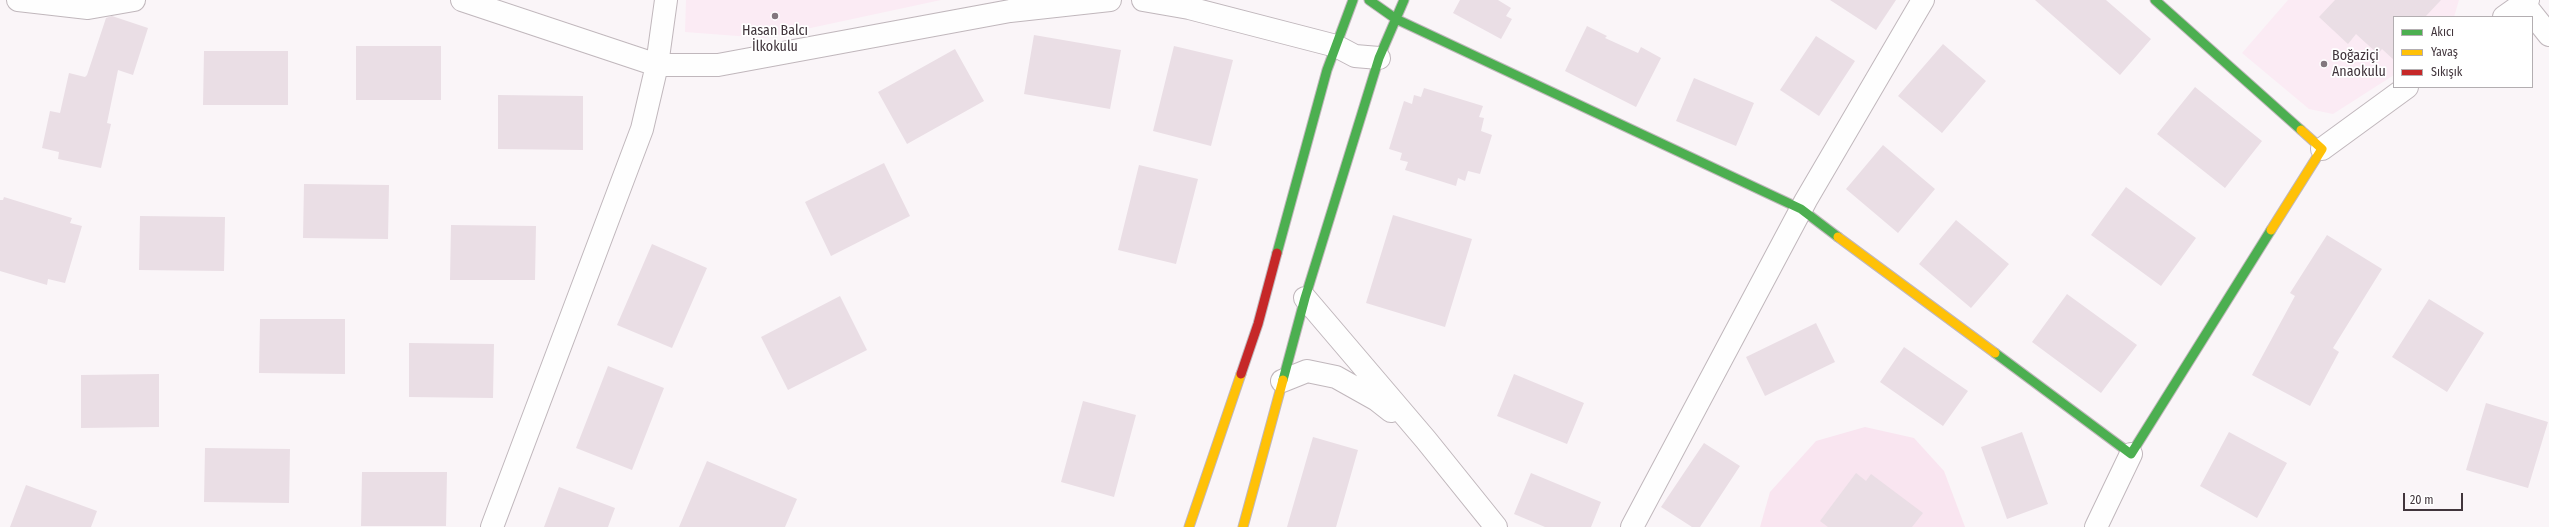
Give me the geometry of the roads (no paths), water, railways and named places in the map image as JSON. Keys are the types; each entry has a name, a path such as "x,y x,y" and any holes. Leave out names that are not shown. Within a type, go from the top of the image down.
{"street":[{"path":"18,0 88,8 134,0"},
{"path":"462,0 489,4 657,65 718,65 1042,4 1110,0"},
{"path":"492,527 642,129 657,65 666,0"},
{"path":"1143,0 1189,8 1336,46 1356,56 1379,58"},
{"path":"1189,527 1258,324 1327,70 1353,0"},
{"path":"1369,0 1396,19 1801,210 2130,454"},
{"path":"1243,527 1305,298 1379,58 1404,0"},
{"path":"1632,527 1801,210 1923,0"},
{"path":"2155,0 2322,149"},
{"path":"2505,16 2524,1 2549,35"},
{"path":"2096,527 2130,454 2322,149 2406,88"},
{"path":"1305,298 1426,440 1496,527"},
{"path":"1282,381 1308,372 1336,377 1377,400 1426,440"}],"place":[{"name":"Hasan Balcı İlkokulu","path":"775,16"},
{"name":"Boğaziçi Anaokulu","path":"2324,64"}]}
